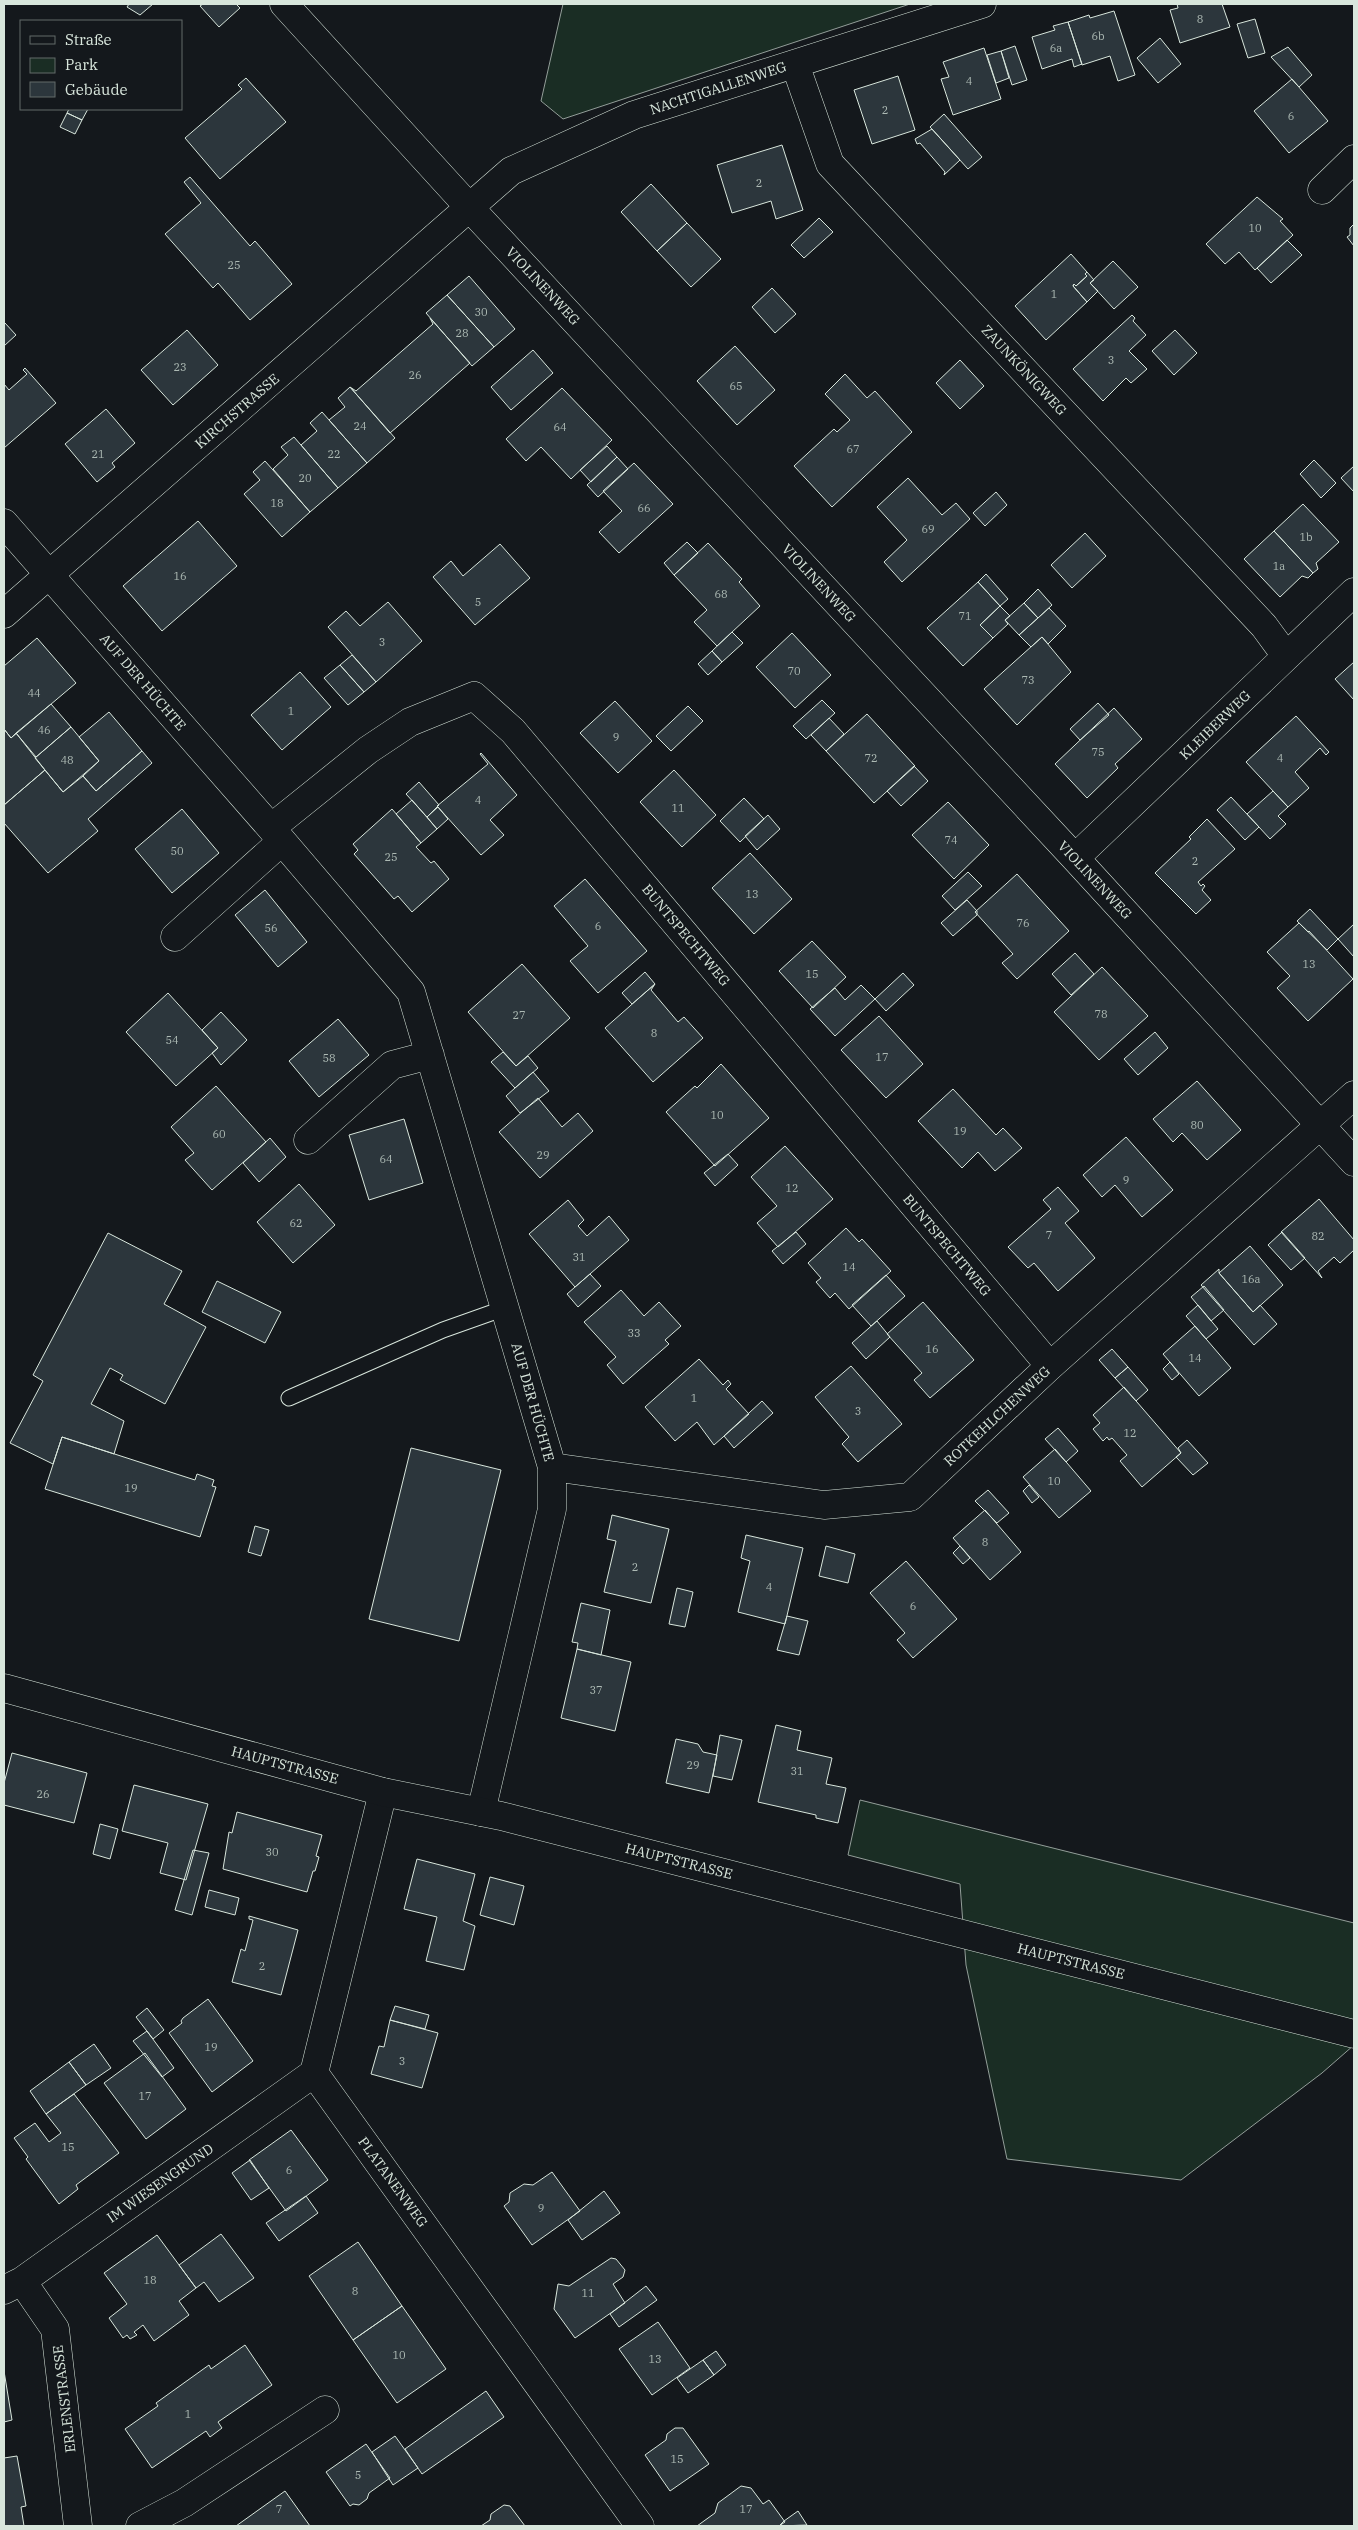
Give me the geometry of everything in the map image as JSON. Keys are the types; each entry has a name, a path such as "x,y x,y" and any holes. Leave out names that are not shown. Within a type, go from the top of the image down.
{"street":[{"name":"VIOLINENWEG","path":"284,4 469,207 1075,858 1354,1162"},
{"name":"NACHTIGALLENWEG","path":"469,207 512,171 634,115 982,4"},
{"name":"ZAUNKÖNIGWEG","path":"794,64 830,164 1264,626 1286,656"},
{"path":"1322,190 1354,159"},
{"name":"KIRCHSTRASSE","path":"4,614 469,207"},
{"name":"AUF DER HÜCHTE","path":"4,523 277,835 411,992 552,1467 552,1509 481,1812"},
{"name":"KLEIBERWEG","path":"1075,858 1354,592"},
{"name":"BUNTSPECHTWEG","path":"277,835 368,750 410,722 474,696 513,731 1050,1366"},
{"path":"175,937 277,835"},
{"path":"308,1140 392,1065 430,1055"},
{"name":"ROTKEHLCHENWEG","path":"552,1467 824,1505 910,1497 1050,1366 1354,1095"},
{"name":"HAUPTSTRASSE","path":"4,1688 383,1792 481,1812 1354,2034"},
{"path":"314,2073 383,1792"},
{"name":"IM WIESENGRUND","path":"13,2286 314,2073"},
{"name":"PLATANENWEG","path":"314,2073 630,2523"},
{"name":"ERLENSTRASSE","path":"13,2286 55,2329 78,2526"},
{"path":"140,2526 184,2503 325,2410"}],"lane":[{"path":"289,1398 443,1330 505,1308"}],"green space":[{"path":"563,4 910,4 563,119 541,101"},
{"path":"860,1800 1354,1923 1354,2045 1322,2073 1181,2180 1007,2159 966,1965 960,1884 848,1855"}],"building":[{"path":"129,4 153,4 140,15 127,7"},
{"path":"203,4 236,4 240,8 219,27 200,6"},
{"path":"1177,4 1222,4 1230,27 1180,43 1170,10 1178,8"},
{"path":"1114,11 1135,75 1118,81 1110,56 1082,65 1068,22 1089,15 1090,18"},
{"path":"1255,19 1265,53 1248,58 1237,24"},
{"path":"1068,22 1082,64 1074,67 1072,59 1042,69 1032,37 1055,30 1053,26"},
{"path":"1160,38 1181,64 1158,83 1137,58"},
{"path":"1015,46 1027,80 1012,85 1001,51"},
{"path":"1288,47 1312,75 1299,87 1271,57"},
{"path":"984,48 1001,99 953,115 941,79 949,77 943,62"},
{"path":"1001,51 1009,78 996,83 987,55"},
{"path":"898,76 915,130 872,144 854,90"},
{"path":"246,78 286,122 220,179 185,138 242,89 238,85"},
{"path":"1292,79 1328,121 1289,153 1254,111"},
{"path":"68,110 87,110 82,120 67,113"},
{"path":"67,113 82,120 75,134 60,127"},
{"path":"944,114 982,157 968,169 930,127"},
{"path":"932,129 960,160 944,175 945,172 920,143 917,144 915,139"},
{"path":"782,145 803,210 776,219 771,201 732,213 717,165"},
{"path":"190,177 250,246 255,241 292,284 250,320 218,283 213,288 165,234 201,203 184,182"},
{"path":"651,184 687,223 657,251 621,212"},
{"path":"1257,197 1283,219 1280,221 1293,235 1255,270 1239,252 1225,264 1206,244"},
{"path":"819,218 833,232 804,258 791,245"},
{"path":"687,223 721,259 691,287 657,251"},
{"path":"1354,224 1354,246 1347,237 1350,235 1350,228"},
{"path":"1287,240 1302,255 1271,283 1257,268"},
{"path":"1071,254 1087,272 1085,274 1087,276 1076,286 1074,284 1073,286 1087,302 1046,340 1015,306"},
{"path":"1113,261 1138,287 1114,309 1090,283"},
{"path":"1087,272 1094,280 1090,283 1098,291 1087,302 1073,286 1074,284 1076,286 1087,276 1085,274"},
{"path":"469,276 515,329 494,347 447,295"},
{"path":"772,288 796,314 775,333 752,307"},
{"path":"447,295 494,347 472,366 426,313"},
{"path":"1132,315 1135,318 1133,321 1146,335 1129,351 1147,369 1131,383 1126,378 1103,401 1073,369"},
{"path":"430,318 470,363 390,433 350,387 356,391 433,324"},
{"path":"4,324 16,335 4,346"},
{"path":"187,330 218,365 173,405 141,370"},
{"path":"1175,330 1197,353 1174,375 1152,351"},
{"path":"735,346 775,390 737,425 697,381"},
{"path":"533,350 553,373 511,410 491,387"},
{"path":"960,360 984,386 960,409 936,383"},
{"path":"25,368 56,403 4,448 4,384 9,390 27,374 23,370"},
{"path":"845,374 867,398 875,391 912,432 832,507 794,466 834,429 837,432 850,420 825,394"},
{"path":"350,387 395,438 367,463 329,420 345,407 338,398"},
{"path":"562,388 612,440 571,479 541,447 526,461 506,439"},
{"path":"106,409 135,443 112,463 115,467 97,482 65,444"},
{"path":"322,412 367,463 338,488 301,445 317,431 310,423"},
{"path":"294,437 338,488 310,512 273,469 288,455 281,447"},
{"path":"607,446 617,457 591,482 580,470"},
{"path":"617,457 628,469 598,497 587,485"},
{"path":"1314,460 1336,483 1321,498 1300,474"},
{"path":"265,461 310,512 282,537 244,494 260,480 253,472"},
{"path":"634,463 673,504 619,553 599,532 622,511 603,491"},
{"path":"1354,466 1354,492 1341,478"},
{"path":"908,478 942,515 956,503 970,519 902,582 884,562 907,540 877,507"},
{"path":"996,492 1007,505 985,526 973,513"},
{"path":"1303,504 1339,542 1316,563 1318,569 1313,573 1274,531"},
{"path":"198,521 237,566 162,631 123,586"},
{"path":"1274,531 1313,573 1308,578 1302,576 1280,597 1244,559"},
{"path":"1085,533 1106,556 1072,588 1051,565"},
{"path":"687,542 698,553 674,575 664,563"},
{"path":"708,543 742,579 739,582 760,606 717,646 694,622 707,610 674,575"},
{"path":"500,544 530,578 475,625 433,577 451,561 463,576"},
{"path":"986,574 1008,599 1000,606 978,582"},
{"path":"978,582 1000,606 980,625 993,638 963,666 927,628"},
{"path":"1038,589 1052,605 1038,618 1024,603"},
{"path":"388,602 422,641 376,682 328,627 346,611 360,626"},
{"path":"1024,603 1038,618 1019,635 1005,620"},
{"path":"1000,606 1010,616 1005,620 1008,624 993,638 980,625"},
{"path":"1049,608 1066,626 1048,644 1042,637 1031,647 1019,635"},
{"path":"732,632 743,643 722,662 712,651"},
{"path":"792,633 831,675 795,708 756,667"},
{"path":"1042,637 1071,672 1017,725 984,689"},
{"path":"37,638 76,683 11,738 4,729 4,666"},
{"path":"712,651 722,662 708,675 698,664"},
{"path":"352,655 376,682 364,692 340,665"},
{"path":"1354,662 1354,700 1335,679"},
{"path":"340,665 364,692 348,705 324,678"},
{"path":"300,672 331,707 282,750 251,715"},
{"path":"822,700 835,713 806,739 793,726"},
{"path":"615,701 652,741 618,773 580,733"},
{"path":"1098,703 1109,715 1080,740 1070,729"},
{"path":"51,704 71,727 36,757 16,733"},
{"path":"688,706 703,721 671,751 656,736"},
{"path":"1114,708 1142,739 1115,764 1118,768 1087,798 1055,764"},
{"path":"109,712 142,751 96,791 83,776 99,761 79,737"},
{"path":"867,714 915,766 874,803 826,751"},
{"path":"1296,716 1329,752 1326,755 1320,748 1295,772 1309,788 1288,807 1246,762"},
{"path":"829,718 844,734 826,751 811,735"},
{"path":"71,727 99,761 63,792 35,758"},
{"path":"4,729 11,738 16,733 45,770 4,805"},
{"path":"142,751 152,763 88,819 98,831 48,873 4,823 4,805 45,770 63,792 83,776 96,791"},
{"path":"481,753 517,795 490,820 504,835 481,855 437,806 488,764"},
{"path":"914,766 928,781 901,806 887,791"},
{"path":"674,770 716,815 682,847 640,802"},
{"path":"419,782 439,805 427,817 406,794"},
{"path":"1273,791 1288,807 1278,816 1286,824 1270,839 1247,814"},
{"path":"1231,797 1259,827 1245,840 1217,810"},
{"path":"744,798 764,819 740,842 720,821"},
{"path":"412,800 437,829 421,843 396,814"},
{"path":"948,802 989,845 954,879 912,835"},
{"path":"438,807 448,819 437,829 427,817"},
{"path":"182,809 219,853 172,893 135,849"},
{"path":"392,809 421,843 416,847 431,863 434,861 449,879 412,912 398,896 394,899 354,854 358,850 353,844"},
{"path":"768,815 780,829 757,850 745,836"},
{"path":"1207,819 1235,849 1198,882 1201,886 1203,884 1205,886 1202,890 1211,900 1196,914 1155,873 1191,839 1189,837"},
{"path":"750,853 792,899 754,934 712,888"},
{"path":"968,872 982,886 955,910 942,896"},
{"path":"1017,874 1069,931 1017,979 1002,963 1013,954 975,912"},
{"path":"585,879 647,951 598,993 570,961 588,946 554,906"},
{"path":"265,890 307,942 278,967 235,915"},
{"path":"967,900 977,911 977,915 953,936 941,923"},
{"path":"1310,909 1338,939 1327,950 1297,921"},
{"path":"1299,923 1309,931 1353,979 1308,1021 1277,988 1290,976 1267,952"},
{"path":"1354,924 1354,957 1338,939"},
{"path":"812,941 846,977 813,1008 779,971"},
{"path":"1075,953 1094,974 1071,995 1052,974"},
{"path":"522,964 570,1018 516,1066 468,1012"},
{"path":"1102,967 1148,1016 1099,1060 1054,1012"},
{"path":"645,972 655,984 632,1004 622,993"},
{"path":"903,973 914,985 886,1011 875,999"},
{"path":"655,984 651,990 678,1022 684,1017 703,1038 653,1082 605,1028"},
{"path":"861,985 875,999 835,1036 810,1009 835,988 845,1000"},
{"path":"168,993 218,1048 176,1086 126,1032"},
{"path":"221,1012 247,1040 221,1065 212,1053 218,1048 202,1030"},
{"path":"879,1016 923,1064 886,1098 841,1050"},
{"path":"338,1019 369,1055 319,1097 289,1061"},
{"path":"1155,1032 1168,1048 1138,1075 1124,1059"},
{"path":"503,1052 516,1066 528,1056 538,1068 515,1088 491,1062"},
{"path":"721,1064 769,1118 715,1166 666,1112 695,1086 697,1088"},
{"path":"533,1072 549,1091 520,1113 506,1096"},
{"path":"1197,1081 1241,1130 1207,1160 1182,1133 1173,1142 1153,1119"},
{"path":"216,1086 266,1142 212,1190 185,1160 194,1153 171,1127"},
{"path":"953,1089 996,1135 1003,1128 1022,1148 995,1171 978,1152 962,1168 918,1121"},
{"path":"538,1098 562,1127 578,1113 593,1131 540,1178 499,1132"},
{"path":"404,1119 423,1183 369,1200 349,1135"},
{"path":"1126,1137 1173,1190 1142,1217 1115,1185 1102,1197 1083,1175"},
{"path":"270,1138 286,1157 259,1182 243,1163"},
{"path":"785,1146 833,1199 778,1247 757,1223 777,1206 751,1177"},
{"path":"728,1154 738,1165 715,1186 704,1173"},
{"path":"299,1184 335,1225 293,1263 257,1222"},
{"path":"1058,1187 1079,1211 1065,1223 1095,1258 1058,1291 1034,1263 1028,1268 1008,1247 1051,1209 1043,1200"},
{"path":"1319,1199 1354,1240 1354,1250 1340,1263 1334,1257 1318,1271 1322,1278 1281,1232"},
{"path":"568,1200 584,1220 578,1226 587,1236 609,1216 629,1240 575,1287 529,1234"},
{"path":"846,1228 859,1242 862,1239 891,1271 849,1309 835,1293 830,1298 816,1282 821,1278 808,1263"},
{"path":"796,1232 806,1244 783,1264 772,1251"},
{"path":"1282,1232 1305,1258 1291,1270 1268,1245"},
{"path":"108,1233 182,1271 164,1304 206,1327 165,1404 120,1380 123,1375 110,1368 91,1404 124,1421 114,1454 62,1437 53,1464 10,1443 43,1381 33,1375"},
{"path":"1250,1246 1283,1285 1253,1312 1219,1273"},
{"path":"1219,1269 1219,1273 1253,1312 1260,1305 1277,1324 1254,1345 1201,1285"},
{"path":"590,1274 601,1286 578,1307 567,1294"},
{"path":"886,1275 905,1296 871,1326 852,1305"},
{"path":"217,1281 281,1312 265,1343 202,1312"},
{"path":"1204,1286 1224,1310 1211,1321 1191,1297"},
{"path":"621,1290 644,1316 659,1302 681,1326 665,1340 669,1344 623,1384 607,1365 616,1357 584,1322"},
{"path":"923,1302 974,1360 930,1398 914,1380 922,1373 887,1334"},
{"path":"1198,1305 1218,1329 1206,1339 1186,1316"},
{"path":"877,1321 890,1337 866,1359 852,1343"},
{"path":"1195,1326 1231,1368 1199,1396 1163,1354"},
{"path":"1112,1349 1128,1367 1115,1378 1099,1360"},
{"path":"699,1359 723,1385 728,1380 731,1384 726,1389 749,1414 714,1445 697,1422 675,1441 645,1407"},
{"path":"1170,1362 1179,1374 1172,1380 1163,1369"},
{"path":"851,1366 902,1424 858,1462 842,1444 849,1437 815,1397"},
{"path":"1128,1367 1148,1390 1136,1401 1115,1378"},
{"path":"1124,1387 1181,1453 1142,1487 1120,1461 1127,1455 1112,1438 1109,1440 1107,1437 1103,1441 1093,1429 1100,1423 1093,1415"},
{"path":"762,1401 773,1413 734,1448 724,1436"},
{"path":"1058,1428 1078,1451 1066,1462 1045,1439"},
{"path":"62,1437 195,1480 197,1474 214,1480 212,1486 216,1487 200,1537 45,1489"},
{"path":"1187,1440 1208,1463 1193,1475 1176,1457 1181,1453 1178,1448"},
{"path":"411,1448 501,1470 459,1641 369,1619"},
{"path":"1055,1449 1091,1491 1059,1518 1023,1477"},
{"path":"1029,1485 1039,1497 1032,1503 1023,1491"},
{"path":"988,1490 1009,1513 997,1523 975,1501"},
{"path":"985,1510 1021,1552 990,1580 953,1538"},
{"path":"612,1515 669,1529 651,1603 604,1592 616,1541 607,1539"},
{"path":"255,1526 269,1530 261,1556 248,1552"},
{"path":"746,1535 803,1548 785,1624 738,1612 750,1561 741,1558"},
{"path":"826,1546 855,1554 848,1583 819,1576"},
{"path":"960,1546 970,1558 963,1564 953,1553"},
{"path":"906,1561 957,1619 913,1658 897,1640 905,1633 870,1593"},
{"path":"677,1588 693,1592 685,1627 669,1624"},
{"path":"581,1603 610,1610 601,1655 577,1649 578,1643 572,1642"},
{"path":"787,1616 808,1621 799,1655 777,1650"},
{"path":"577,1649 631,1662 615,1731 561,1718"},
{"path":"776,1725 801,1731 797,1750 832,1758 826,1784 846,1788 838,1823 816,1818 816,1815 758,1802"},
{"path":"720,1735 742,1740 732,1780 713,1776"},
{"path":"676,1739 698,1744 703,1752 717,1755 709,1793 666,1783"},
{"path":"12,1753 87,1773 74,1823 4,1805 4,1783"},
{"path":"134,1785 208,1804 186,1880 160,1873 168,1843 122,1831"},
{"path":"237,1812 322,1835 316,1856 319,1857 307,1892 223,1869 229,1832 232,1833"},
{"path":"100,1824 118,1829 110,1859 93,1854"},
{"path":"193,1850 209,1853 192,1915 175,1910"},
{"path":"417,1859 475,1874 463,1921 475,1926 464,1970 426,1961 437,1917 404,1909"},
{"path":"490,1877 524,1886 514,1925 480,1915"},
{"path":"209,1890 239,1898 235,1915 205,1907"},
{"path":"249,1916 298,1930 281,1995 232,1982 241,1949 245,1951 253,1920 249,1919"},
{"path":"208,1999 253,2061 212,2092 169,2033 182,2023 183,2018"},
{"path":"395,2006 429,2015 425,2029 390,2020"},
{"path":"147,2008 164,2030 153,2039 136,2017"},
{"path":"390,2020 438,2033 422,2088 371,2074 379,2046 384,2047"},
{"path":"147,2031 174,2068 162,2077 133,2041"},
{"path":"94,2044 111,2068 86,2085 69,2062"},
{"path":"145,2053 186,2109 146,2139 104,2083"},
{"path":"69,2062 86,2085 46,2114 30,2091"},
{"path":"74,2094 119,2153 76,2185 78,2189 59,2204 26,2159 28,2157 14,2138 35,2123 49,2142 61,2133 46,2114"},
{"path":"291,2130 328,2180 286,2211 249,2160"},
{"path":"250,2160 269,2188 251,2200 232,2173"},
{"path":"552,2172 580,2211 532,2245 504,2206 509,2202 510,2193 524,2184 533,2185"},
{"path":"604,2191 620,2213 582,2240 568,2220"},
{"path":"306,2196 318,2213 279,2241 266,2223"},
{"path":"221,2234 254,2278 219,2302 204,2282 196,2288 179,2265"},
{"path":"157,2235 196,2288 179,2301 189,2315 154,2341 143,2325 134,2332 137,2335 130,2339 127,2335 123,2338 109,2318 127,2304 104,2273"},
{"path":"358,2242 402,2306 353,2340 309,2276"},
{"path":"611,2258 616,2259 625,2270 623,2277 613,2284 625,2303 575,2338 554,2309 558,2284 569,2286"},
{"path":"646,2286 657,2300 619,2327 610,2314"},
{"path":"402,2306 446,2369 397,2403 353,2340"},
{"path":"658,2322 690,2368 652,2395 619,2349"},
{"path":"245,2345 272,2385 218,2422 222,2428 210,2437 206,2431 152,2468 125,2429 158,2406 156,2403 209,2365 211,2369"},
{"path":"716,2351 726,2365 714,2375 703,2360"},
{"path":"703,2360 714,2375 688,2393 677,2378"},
{"path":"4,2371 12,2420 4,2422"},
{"path":"486,2391 504,2417 422,2474 405,2449"},
{"path":"675,2428 683,2428 709,2464 670,2491 645,2455 666,2440 667,2434"},
{"path":"395,2436 418,2468 393,2485 372,2452"},
{"path":"366,2444 390,2478 369,2493 367,2499 359,2505 353,2504 350,2506 326,2472"},
{"path":"17,2456 26,2506 21,2507 24,2526 4,2526 4,2458"},
{"path":"741,2486 751,2488 763,2504 769,2500 785,2522 779,2526 697,2526 715,2513 718,2503"},
{"path":"285,2491 310,2526 236,2526"},
{"path":"504,2505 510,2506 525,2526 481,2526 490,2520 491,2514"},
{"path":"798,2511 807,2525 779,2526 784,2521"}]}
